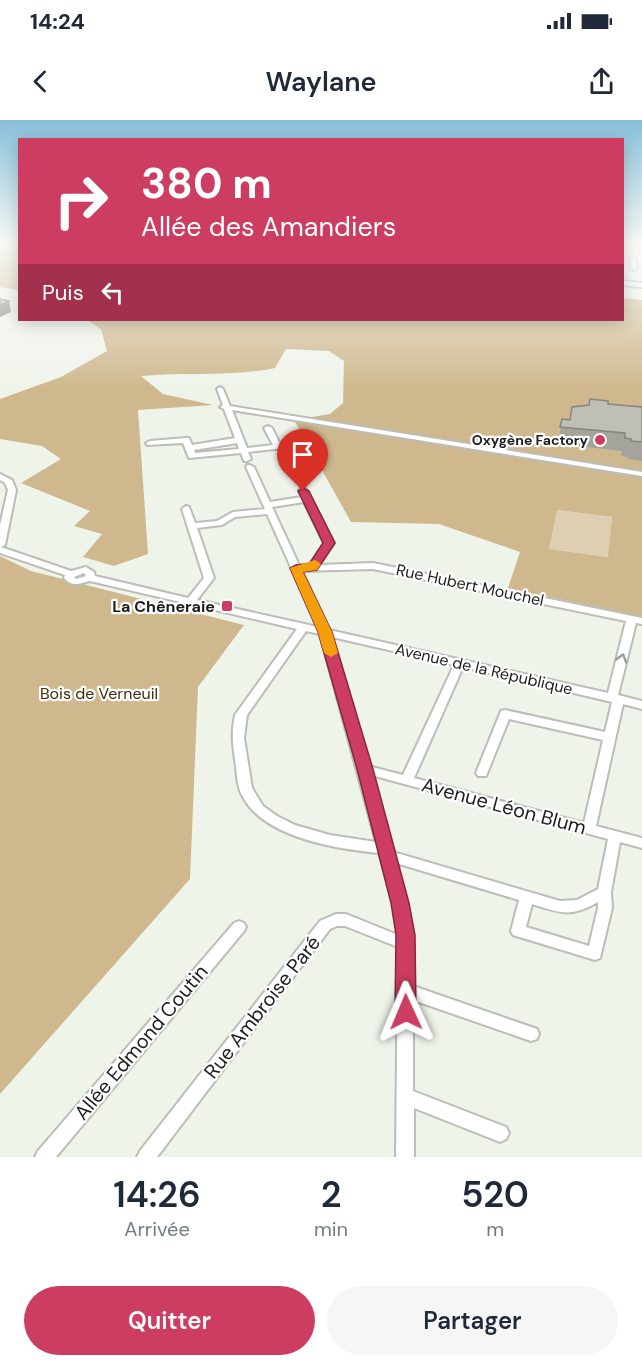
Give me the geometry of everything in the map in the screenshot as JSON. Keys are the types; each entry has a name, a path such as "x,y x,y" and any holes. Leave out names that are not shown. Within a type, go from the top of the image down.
{"street":[{"path":"220,389 224,407 243,451 325,632 365,769 400,903 405,944 405,1157"},
{"path":"224,407 642,474"},
{"path":"268,428 278,447"},
{"path":"150,443 186,440 192,456 302,444"},
{"path":"189,448 239,440"},
{"path":"0,476 9,482 12,490 0,544"},
{"path":"193,526 219,523 233,515 268,508 305,495 329,543 313,567"},
{"path":"186,509 209,578 191,601"},
{"name":"Avenue de la République","path":"0,550 70,574 69,578 74,582 90,578 642,705"},
{"name":"Rue Hubert Mouchel","path":"296,568 373,566 637,620"},
{"path":"589,829 615,698 637,620"},
{"path":"303,627 241,715 237,731 245,787 250,799 262,813 281,825 350,846 385,852 560,907 579,906 604,892"},
{"path":"407,780 460,663"},
{"path":"482,773 506,714 609,737"},
{"name":"Avenue Léon Blum","path":"365,769 642,843"},
{"path":"527,897 518,931 595,954 605,908 604,892 615,836"},
{"name":"Rue Ambroise Paré","path":"146,1157 325,925 336,920 346,920 405,944"},
{"name":"Allée Edmond Coutin","path":"44,1157 239,927"},
{"path":"405,990 531,1034"},
{"path":"405,1096 500,1133"}],"shaded area":[{"path":"556,510 612,517 609,557 549,549"}],"green space":[{"path":"624,298 642,300 642,617 508,588 520,552 439,524 351,522 294,420 330,414 343,403 344,361 329,351 286,349 275,368 258,371 141,376 163,394 213,405 138,410 148,554 114,566 83,557 102,534 74,526 90,511 21,483 61,459 42,446 0,439 0,399 61,377 107,351 101,329 89,321 624,321","holes":["557,510 612,517 608,557 549,549"]},
{"name":"Bois de Verneuil","path":"0,556 31,571 244,625 198,687 190,879 0,1094"}],"building":[{"path":"0,299 9,301 0,305"},
{"path":"590,399 608,401 608,404 642,407 642,442 625,438 625,433 560,427 562,419 570,420 572,407 589,405"}],"slow traffic":[{"path":"315,564 313,567 296,568 325,632 331,653"}],"place":[{"name":"Oxygène Factory","path":"600,440"},
{"name":"La Chêneraie","path":"227,606"}],"route":[{"path":"303,491 329,543 313,567 296,568 325,632 365,769 400,903 405,935 406,1012"}]}
